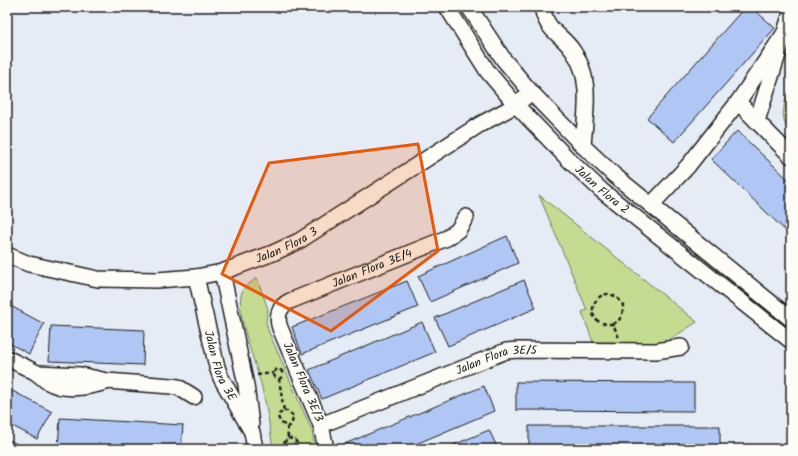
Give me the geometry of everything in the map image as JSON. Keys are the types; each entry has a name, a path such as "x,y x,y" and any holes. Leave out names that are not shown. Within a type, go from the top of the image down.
{"street":[{"name":"Jalan Flora 2","path":"447,7 488,72 516,105 569,160 601,190 791,341"},
{"name":"Jalan Flora 2","path":"469,7 504,60 531,92 583,146 614,175 791,319"},
{"path":"542,7 549,26 572,49 581,62 585,81 586,104 583,146"},
{"path":"757,120 791,13"},
{"path":"651,205 688,166 738,102 784,34"},
{"name":"Jalan Flora 3","path":"7,255 28,264 98,279 157,280 196,277 222,272 273,253 299,241 479,125 516,105 531,92"},
{"path":"738,102 791,156"},
{"name":"Jalan Flora 3E/4","path":"278,316 281,307 290,300 446,238 458,230 466,217"},
{"path":"222,272 246,385 252,432"},
{"name":"Jalan Flora 3E","path":"196,277 221,378 252,432 255,449"},
{"name":"Jalan Flora 3E/3","path":"278,316 282,334 321,425 326,449"},
{"name":"Jalan Flora 3E/5","path":"321,425 506,351 656,351 681,347"},
{"path":"7,358 36,373 48,382 58,386 80,388 107,381 171,386 178,387 194,397"}],"path":[{"path":"609,294 615,295 623,305 620,320 614,324 604,324 594,316 592,308 593,304 600,296 609,294"},
{"path":"614,324 624,351"},
{"path":"279,379 275,377 273,373 276,369 281,370 282,372 298,372"},
{"path":"282,372 282,377 279,379 284,411"},
{"path":"284,411 288,411 293,416 292,423 290,426 287,426 281,423 278,417 279,414 284,411"},
{"path":"283,449 283,444 288,438 287,426"},
{"path":"288,438 295,440 297,443 297,449"}],"highlighted area":[{"path":"418,144 438,251 331,331 222,274 269,163"}],"green space":[{"path":"791,85 791,135 783,116 784,104"},
{"path":"539,195 697,322 664,343 593,342 582,312 587,310"},
{"path":"257,278 268,309 266,321 268,330 312,431 315,449 273,449 264,396 243,325 241,312 240,301 242,292 246,286"}],"building":[{"path":"745,7 751,7 775,28 674,142 647,118"},
{"path":"737,131 791,182 791,236 711,159"},
{"path":"507,236 518,263 430,302 418,276"},
{"path":"524,280 536,308 448,346 435,318"},
{"path":"407,281 418,307 302,354 292,327"},
{"path":"7,304 44,324 29,354 7,342"},
{"path":"422,322 435,352 322,399 309,370"},
{"path":"51,326 144,330 143,365 49,361"},
{"path":"516,382 694,383 694,411 516,410"},
{"path":"484,386 494,411 404,449 335,448"},
{"path":"7,388 52,412 37,439 7,423"},
{"path":"60,418 183,425 181,449 58,449"},
{"path":"529,426 720,426 720,449 529,449"},
{"path":"489,430 498,449 444,449"},
{"path":"7,439 27,449 7,449"}]}
